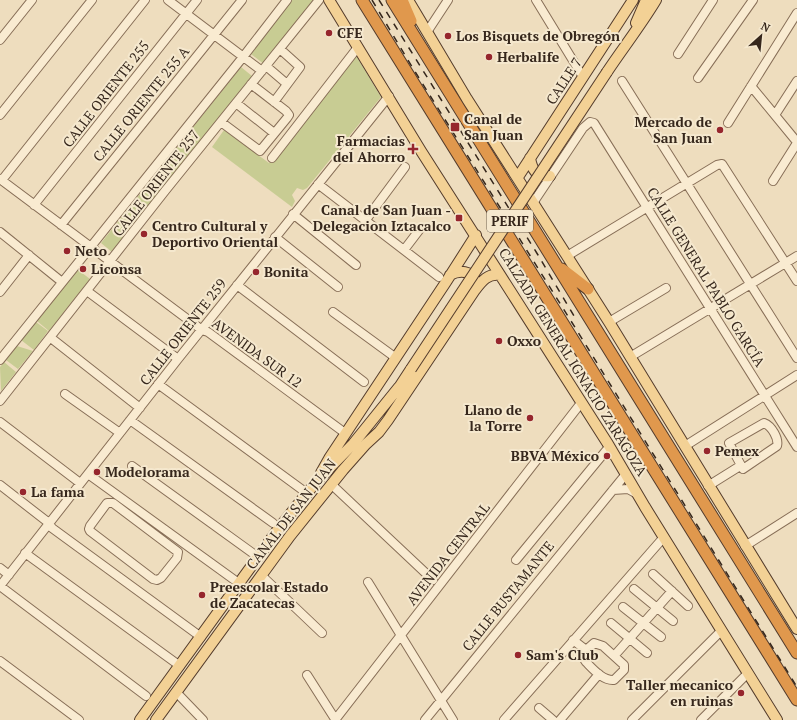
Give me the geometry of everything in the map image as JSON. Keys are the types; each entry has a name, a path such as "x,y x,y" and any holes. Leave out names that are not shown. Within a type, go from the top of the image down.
{"highway":[{"name":"CALZADA GENERAL IGNACIO ZARAGOZA","path":"362,0 797,700"},
{"path":"392,0 797,652"},
{"path":"402,0 415,37"},
{"path":"556,264 588,290"}],"main road":[{"name":"CALZADA GENERAL IGNACIO ZARAGOZA","path":"329,0 420,149 610,447 637,494 777,720"},
{"path":"408,0 467,99 609,322 708,486 797,629"},
{"name":"CALLE 7","path":"518,177 633,0"},
{"name":"PERIF","path":"626,43 646,0"},
{"name":"PERIF","path":"626,43 642,24 656,0"},
{"name":"CANAL DE SAN JUAN","path":"366,444 411,368 626,43"},
{"path":"530,158 532,169 535,172 542,176 550,176"},
{"name":"CANAL DE SAN JUAN","path":"140,720 180,666 198,635 240,584 258,557 308,494 326,463 476,235"},
{"path":"450,275 460,271 470,274 476,282 475,290"},
{"name":"CANAL DE SAN JUAN","path":"156,720 290,536 331,484 366,444 379,432 388,420 475,290 487,276 494,274 500,275"},
{"name":"CANAL DE SAN JUAN","path":"316,482 353,444 399,387"}],"street":[{"path":"0,40 32,0"},
{"path":"0,115 92,0"},
{"path":"1,179 145,0"},
{"path":"168,0 243,57 287,84"},
{"name":"CALLE ORIENTE 255","path":"34,205 197,0"},
{"name":"CALLE ORIENTE 255 A","path":"61,224 242,0"},
{"name":"CALLE ORIENTE 257","path":"0,360 287,0"},
{"name":"CALLE ORIENTE 257","path":"0,401 319,0"},
{"path":"427,32 448,0"},
{"path":"536,0 583,77"},
{"path":"678,54 713,0"},
{"path":"698,78 753,0"},
{"path":"728,122 797,13"},
{"path":"272,158 358,47"},
{"path":"274,102 300,67 280,49"},
{"path":"622,80 686,184 797,358"},
{"path":"775,115 797,81"},
{"path":"221,122 260,151 289,115 286,111 251,84"},
{"path":"751,86 797,143 773,181"},
{"name":"CALLE ORIENTE 259","path":"0,586 158,384 389,96"},
{"path":"236,103 274,133"},
{"name":"CALLE GENERAL PABLO GARCÍA","path":"550,176 583,128 590,122 596,125 797,447"},
{"path":"567,256 717,165 722,164 797,281"},
{"path":"365,221 405,167"},
{"path":"533,203 550,176"},
{"name":"AVENIDA SUR 12","path":"1,179 202,330 208,332 345,434"},
{"path":"318,184 439,277"},
{"path":"293,214 356,265"},
{"path":"404,250 420,229"},
{"path":"0,232 62,282"},
{"path":"275,237 338,287"},
{"path":"0,292 29,255"},
{"path":"630,357 750,283 797,256"},
{"path":"237,285 364,382"},
{"path":"609,322 666,288"},
{"path":"87,291 178,359"},
{"path":"333,312 396,358"},
{"path":"50,338 140,408"},
{"path":"685,446 797,375"},
{"path":"158,384 308,494"},
{"path":"66,394 120,433"},
{"name":"AVENIDA CENTRAL","path":"339,718 581,403"},
{"path":"130,420 273,523"},
{"path":"0,422 80,483"},
{"path":"708,486 740,466 744,468 777,446 778,440 766,423 729,443 740,466"},
{"path":"516,560 610,447"},
{"path":"132,466 258,557"},
{"path":"88,474 240,584"},
{"name":"CALLE BUSTAMANTE","path":"425,720 626,474"},
{"path":"331,484 433,580"},
{"path":"0,485 49,523 52,528 198,635"},
{"path":"613,490 628,489 637,494"},
{"path":"109,502 151,532 179,554 178,558 161,578 157,580 153,579 88,529 109,502"},
{"path":"745,546 797,513"},
{"path":"151,532 158,524"},
{"path":"504,720 664,537"},
{"path":"25,553 180,666"},
{"path":"0,568 9,575"},
{"path":"653,574 688,606"},
{"path":"261,575 322,633"},
{"path":"368,582 453,720"},
{"path":"0,586 146,696"},
{"path":"634,589 673,621"},
{"path":"614,656 672,591"},
{"path":"623,607 661,638"},
{"path":"611,623 647,653"},
{"path":"632,720 721,631"},
{"path":"573,640 586,650"},
{"path":"596,643 603,646 624,665 624,670 614,680 610,680 599,674 586,662 584,656 586,650 592,644 596,643"},
{"path":"0,661 79,720"},
{"path":"701,720 748,673"},
{"path":"560,720 599,674"},
{"path":"307,675 339,718"},
{"path":"176,692 203,720"},
{"path":"539,708 553,720"}],"green space":[{"path":"292,0 314,0 265,65 251,54"},
{"path":"355,54 381,97 307,188 303,190 297,188 292,195 295,201 292,207 212,147 224,130 269,163"},
{"path":"241,67 252,76 112,252 101,243"},
{"path":"77,269 90,279 49,331 37,321"},
{"path":"36,322 48,331 34,350 21,340"},
{"path":"17,346 33,351 18,369 6,360"},
{"path":"4,362 16,372 1,391 0,367"}],"railway":[{"path":"372,0 797,687"},
{"path":"379,0 538,255 574,316"}],"place":[{"name":"CFE","path":"329,33"},
{"name":"Los Bisquets de Obregón","path":"448,36"},
{"name":"Herbalife","path":"489,57"},
{"name":"Canal de San Juan","path":"455,127"},
{"name":"Mercado de San Juan","path":"720,130"},
{"name":"Farmacias del Ahorro","path":"413,149"},
{"name":"Canal de San Juan - Delegacion Iztacalco","path":"459,218"},
{"name":"Centro Cultural y Deportivo Oriental","path":"144,234"},
{"name":"Neto","path":"67,251"},
{"name":"Liconsa","path":"83,269"},
{"name":"Bonita","path":"256,272"},
{"name":"Oxxo","path":"499,341"},
{"name":"Llano de la Torre","path":"530,418"},
{"name":"Pemex","path":"707,451"},
{"name":"BBVA México","path":"607,456"},
{"name":"Modelorama","path":"97,472"},
{"name":"La fama","path":"23,492"},
{"name":"Preescolar Estado de Zacatecas","path":"202,595"},
{"name":"Sam's Club","path":"518,655"},
{"name":"Taller mecanico en ruinas","path":"741,693"}]}
